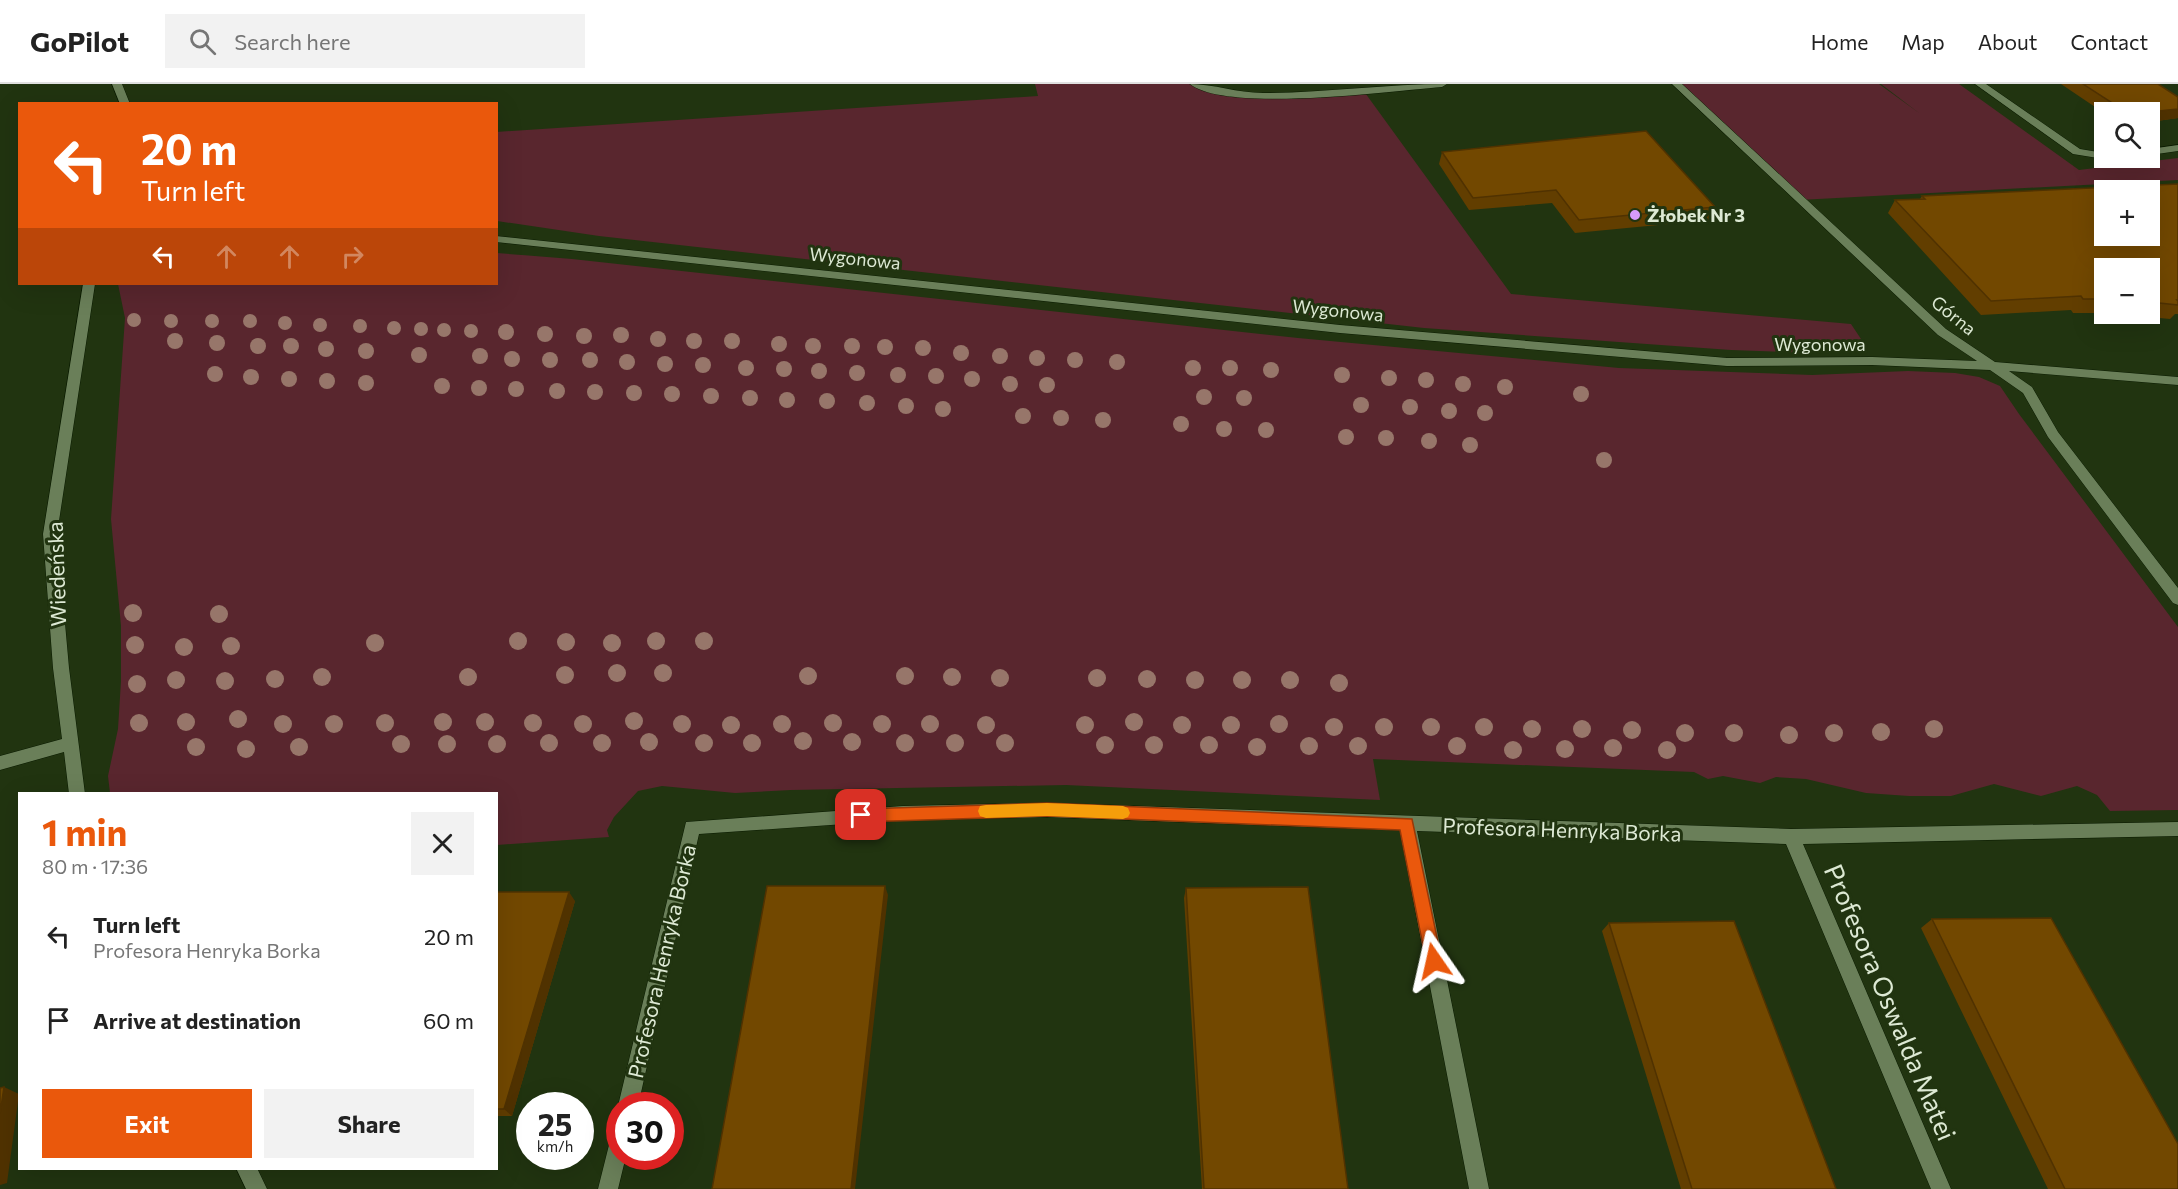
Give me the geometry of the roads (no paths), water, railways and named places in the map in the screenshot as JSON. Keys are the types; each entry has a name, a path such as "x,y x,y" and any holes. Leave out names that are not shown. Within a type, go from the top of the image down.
{"street":[{"path":"117,84 124,102"},
{"path":"1195,84 1218,92 1264,95 1442,84"},
{"name":"Górna","path":"1677,84 1942,332 2028,390 2053,434 2178,599"},
{"path":"1980,84 2077,152 2094,155"},
{"path":"2160,151 2178,148"},
{"name":"Wygonowa","path":"498,239 1340,329 1715,362 1872,361 1993,366 2178,381"},
{"name":"Wiedeńska","path":"78,792 61,668 50,534 89,285"},
{"path":"0,763 71,743"},
{"name":"Profesora Henryka Borka","path":"631,1092 692,827 903,813 1047,810 1791,837 2178,830"},
{"path":"1407,824 1479,1189"},
{"name":"Profesora Oswalda Matei","path":"1791,837 1941,1189"},
{"path":"247,1170 255,1188"},
{"path":"609,1189 613,1170"}],"place":[{"name":"Żłobek Nr 3","path":"1635,215"}]}
